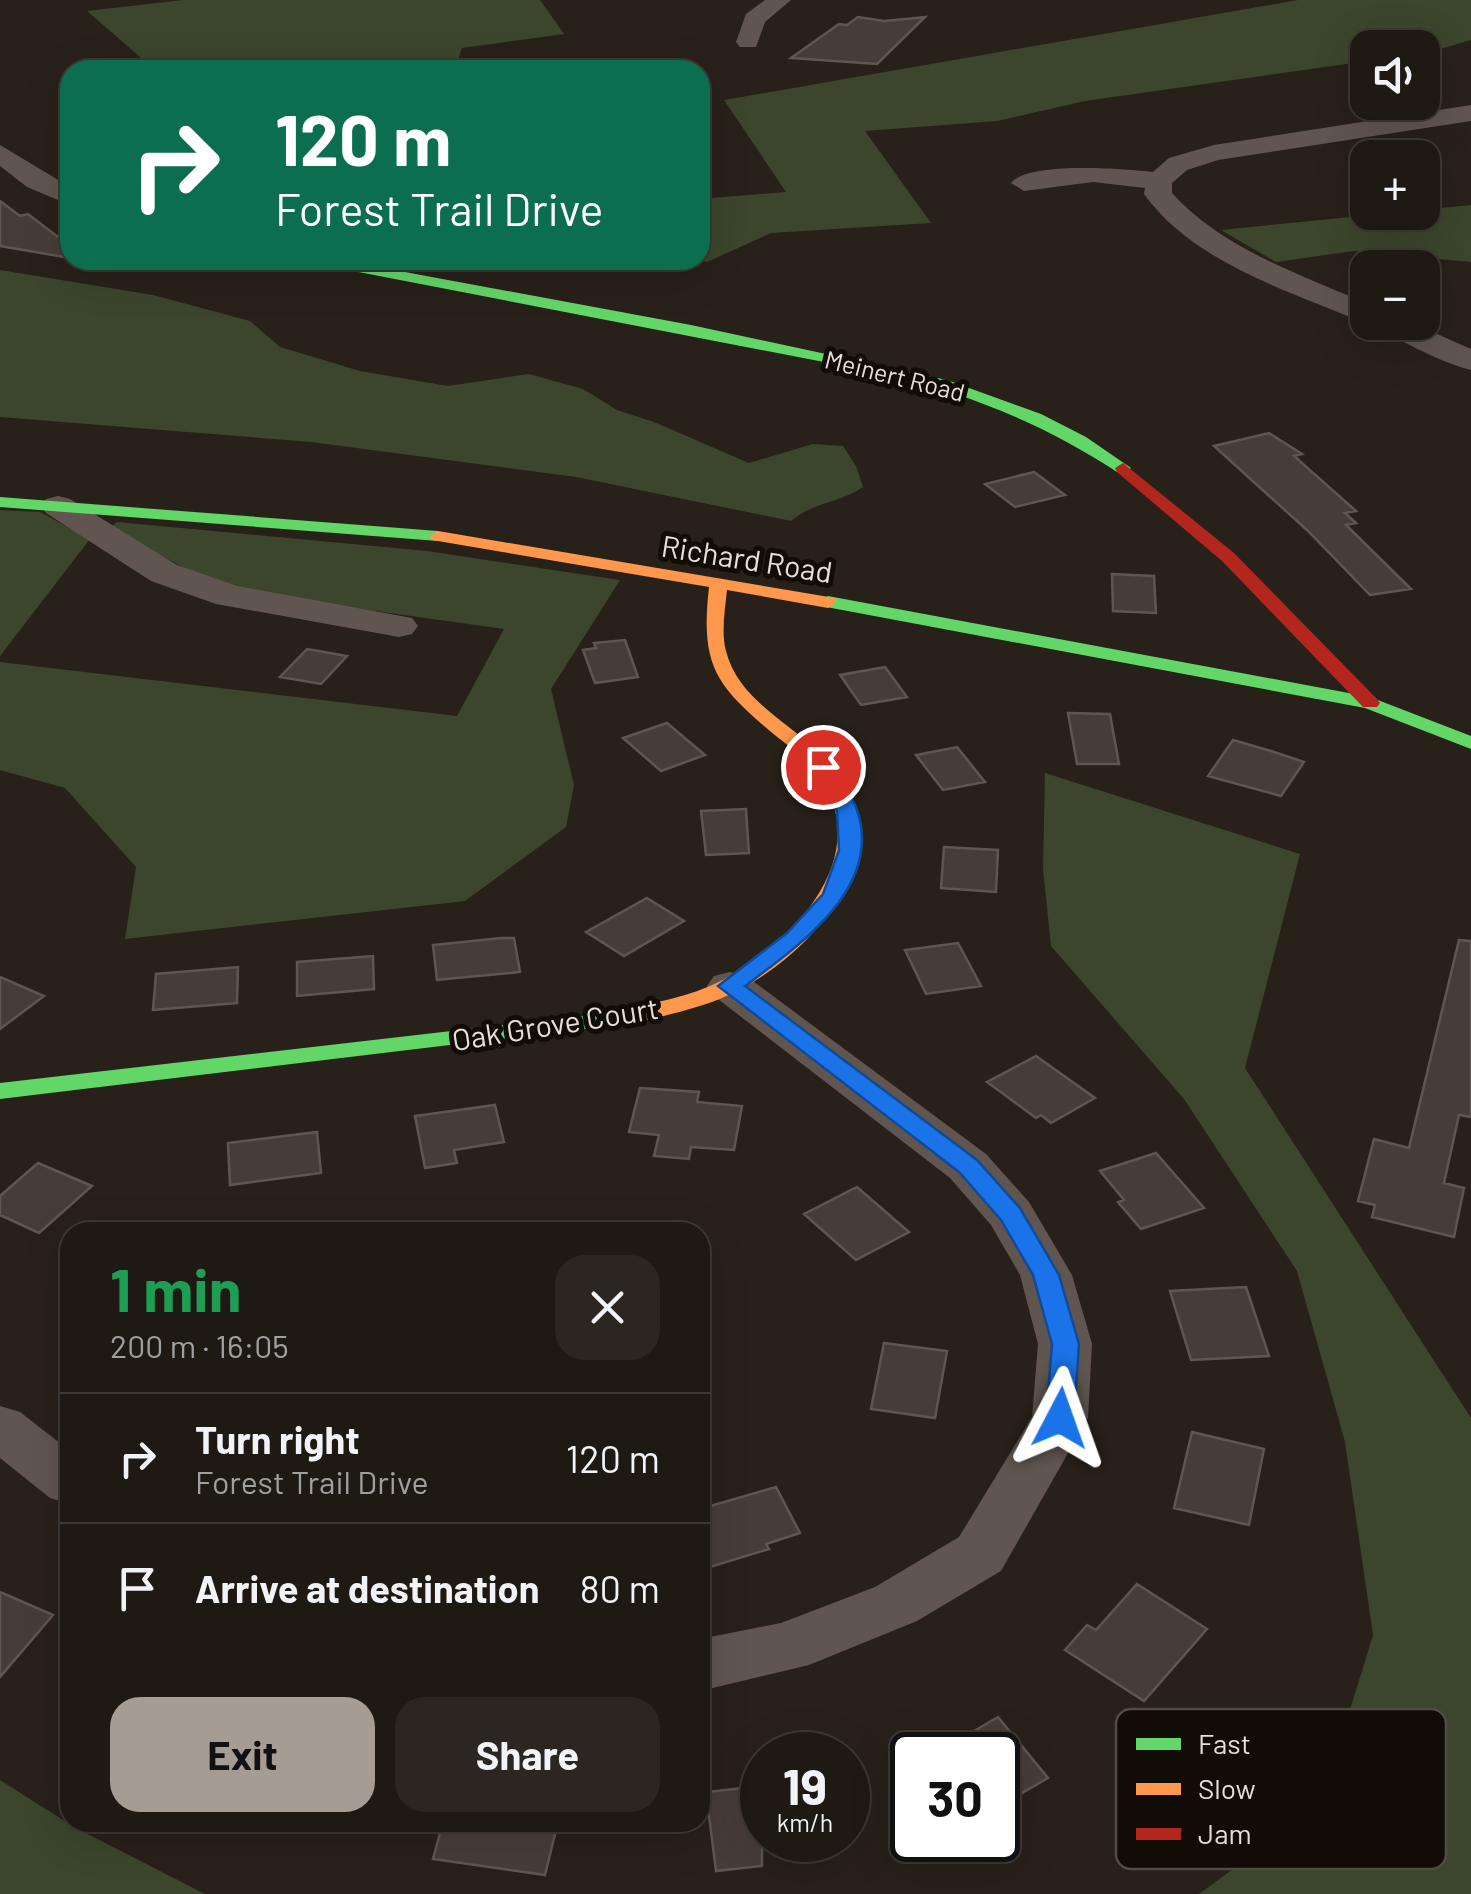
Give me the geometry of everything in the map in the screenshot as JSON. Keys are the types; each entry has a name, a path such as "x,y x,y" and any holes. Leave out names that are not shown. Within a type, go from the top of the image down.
{"street":[{"path":"748,42 754,19 780,0"},
{"path":"1350,306 1229,249 1168,206 1158,194 1159,180 1168,170 1203,156 1471,113"},
{"path":"0,153 60,193"},
{"path":"1024,183 1093,174 1159,180"},
{"name":"Meinert Road","path":"369,270 839,360 940,384 1018,409 1075,436 1178,508 1370,704"},
{"path":"1424,340 1471,361"},
{"name":"Richard Road","path":"0,502 422,534 718,584 1370,704 1471,743"},
{"path":"58,506 164,573 229,596 398,626"},
{"name":"Oak Grove Court","path":"0,1092 579,1025 653,1011 730,986 795,938 834,896 850,850 847,811 823,767 736,691 721,670 714,651 712,623 718,584"},
{"path":"710,1664 787,1647 896,1604 980,1554 1060,1418 1065,1344 1046,1275 1011,1214 968,1166 730,986"},
{"path":"0,1427 60,1474"}],"green space":[{"path":"183,0 540,0 564,34 462,48 458,60 143,60 87,11"},
{"path":"1298,0 1471,0 1471,40 1440,49 1440,30 1350,30 1350,63 1085,101 997,121 865,131 931,223 771,233 710,261 710,198 786,192 724,100"},
{"path":"1471,205 1471,262 1440,259 1440,250 1350,250 1276,262 1221,230 1350,217 1350,230 1440,230 1440,208"},
{"path":"0,270 153,295 250,321 280,347 360,371 448,386 529,374 583,389 617,410 749,463 813,444 843,446 863,487 791,521 576,477 311,442 0,417"},
{"path":"0,510 40,512 90,539 0,656"},
{"path":"117,522 427,551 620,580 551,689 574,785 566,827 465,901 125,939 136,867 65,788 0,770 0,662 457,716 504,629 239,592 182,567 111,527"},
{"path":"1045,773 1300,854 1245,1068 1471,1418 1471,1894 1199,1894 1233,1869 1446,1869 1446,1709 1350,1709 1373,1635 1345,1442 1297,1271 1184,1099 1051,946 1043,869"},
{"path":"0,1780 60,1818 60,1832 84,1832 205,1894 0,1894"}],"building":[{"path":"858,17 884,21 925,17 877,64 791,58 839,24 847,25"},
{"path":"0,201 20,216 28,214 60,238 60,256 0,246"},
{"path":"1269,433 1302,454 1294,456 1356,511 1345,513 1356,523 1346,525 1411,589 1370,595 1308,531 1214,446"},
{"path":"1034,472 1065,495 1015,507 985,484"},
{"path":"1112,574 1154,576 1156,613 1113,611"},
{"path":"625,640 638,677 595,683 583,650 596,648 594,643"},
{"path":"307,649 347,656 321,684 280,677"},
{"path":"885,667 907,697 861,705 840,675"},
{"path":"1068,713 1110,714 1119,764 1077,764"},
{"path":"667,723 705,755 661,771 623,738"},
{"path":"1233,740 1304,762 1281,796 1208,776"},
{"path":"957,747 985,782 943,790 916,755"},
{"path":"746,809 749,853 706,855 701,811"},
{"path":"944,847 998,850 996,892 941,888"},
{"path":"647,898 684,921 624,956 586,932"},
{"path":"514,938 520,972 437,980 433,945"},
{"path":"1459,940 1471,941 1471,1117 1459,1115 1444,1183 1464,1188 1454,1237 1372,1217 1375,1205 1358,1201 1374,1139 1409,1148"},
{"path":"958,943 981,986 926,994 905,950"},
{"path":"373,956 374,989 297,996 297,962"},
{"path":"238,967 237,1003 153,1010 156,974"},
{"path":"0,977 44,996 0,1029"},
{"path":"1036,1056 1095,1098 1051,1123 1041,1115 1036,1118 987,1082"},
{"path":"640,1088 699,1092 697,1102 742,1106 734,1150 691,1147 689,1159 654,1156 659,1135 629,1132"},
{"path":"495,1105 504,1142 454,1150 457,1163 425,1168 415,1116"},
{"path":"317,1132 321,1173 230,1185 228,1143"},
{"path":"1156,1153 1204,1208 1141,1229 1118,1202 1124,1200 1100,1171"},
{"path":"38,1163 92,1186 39,1233 0,1215 0,1196"},
{"path":"857,1187 909,1232 856,1260 804,1214"},
{"path":"1246,1287 1269,1356 1191,1360 1170,1291"},
{"path":"884,1343 947,1351 935,1418 871,1409"},
{"path":"1192,1432 1264,1449 1249,1525 1174,1508"},
{"path":"776,1487 800,1533 766,1544 769,1549 710,1567 710,1506"},
{"path":"1137,1584 1207,1629 1144,1701 1065,1650 1087,1625 1096,1630"},
{"path":"0,1592 53,1615 0,1677"},
{"path":"998,1717 1010,1732 972,1732"},
{"path":"1020,1744 1048,1778 1020,1794"},
{"path":"740,1788 740,1862 762,1862 762,1866 716,1871 710,1792"},
{"path":"440,1832 556,1832 545,1875 433,1859"}],"traffic: fast":[{"path":"371,270 637,319 941,383 1036,417 1123,468"},
{"path":"0,502 438,536"},
{"path":"828,602 1370,703 1471,743"},
{"path":"0,1091 608,1020"}],"traffic: slow":[{"path":"438,536 828,602"},
{"path":"608,1020 703,997 757,970 781,952 822,906 846,852 848,823 840,795 828,775 812,756 737,691 724,673 715,636 718,584"}],"traffic: jam":[{"path":"1123,468 1228,557 1370,703"}],"route":[{"path":"823,767 847,811 850,850 834,896 795,938 730,986 968,1166 1011,1214 1046,1275 1065,1344 1060,1418"}]}
